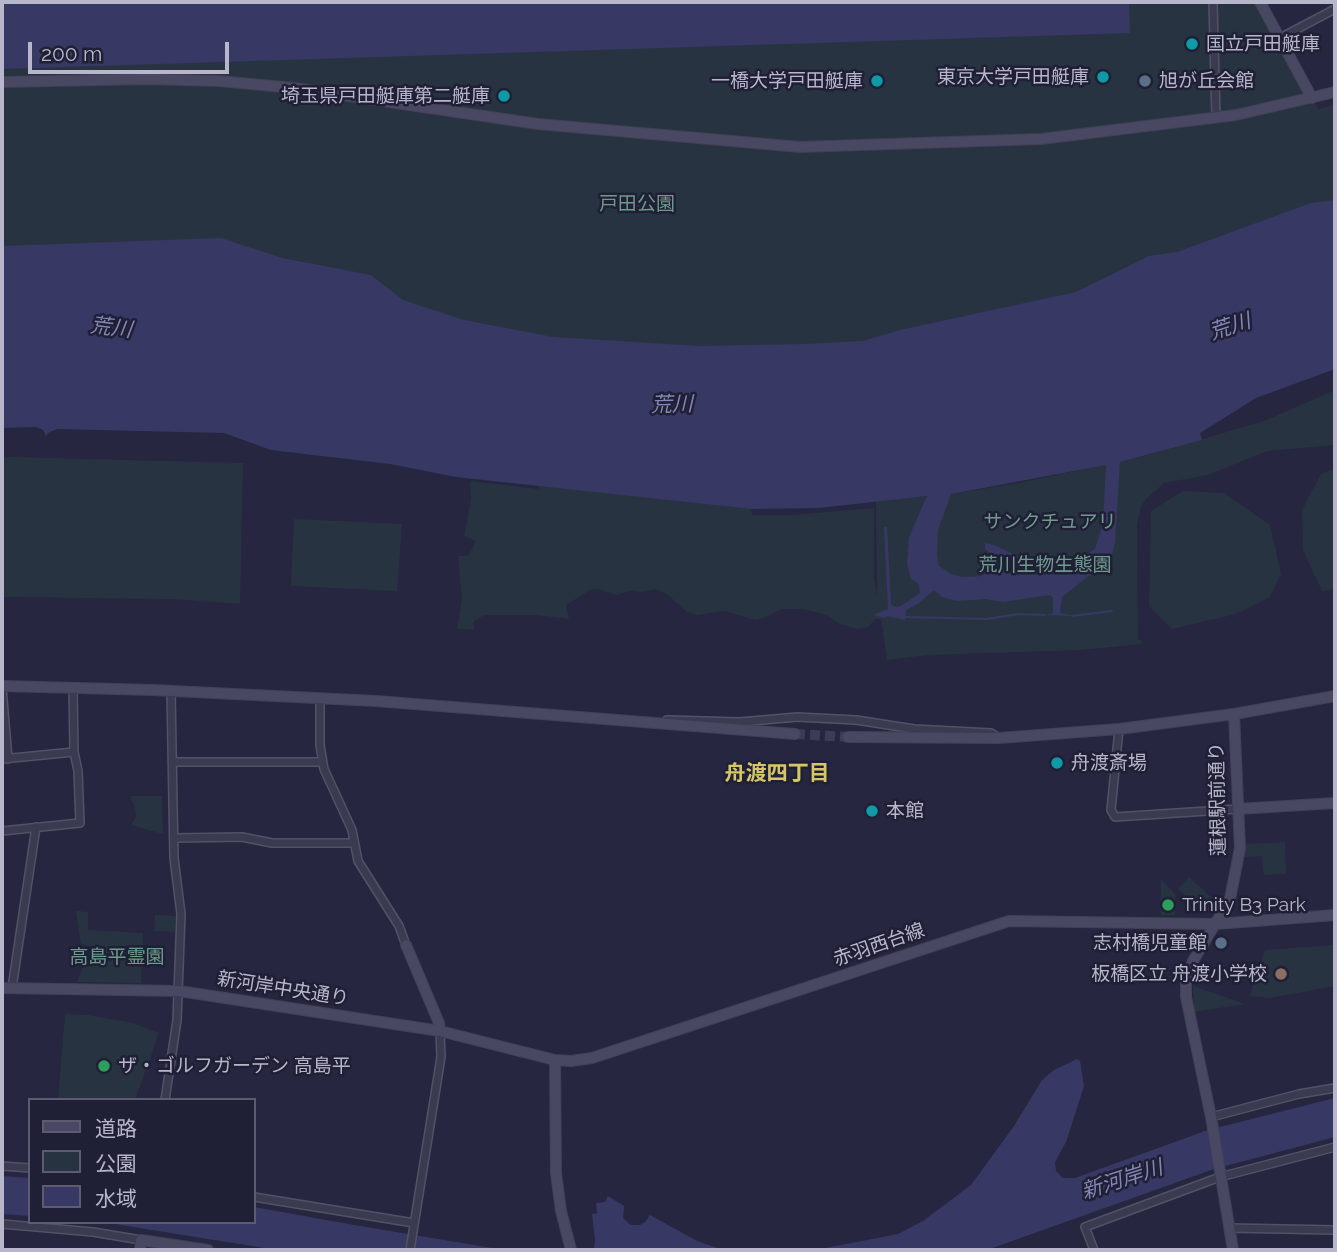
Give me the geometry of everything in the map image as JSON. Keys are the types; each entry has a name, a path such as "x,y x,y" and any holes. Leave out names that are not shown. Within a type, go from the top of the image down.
{"street":[{"path":"1213,2 1216,118"},
{"path":"1260,2 1312,98"},
{"path":"1280,38 1335,9"},
{"path":"2,82 147,79 231,82 294,88 538,124 800,147 1016,141 1216,118 1258,111 1335,92"},
{"path":"74,752 5,759 2,687 73,687 320,698 795,734"},
{"path":"2,831 80,823 78,771 74,752 73,687"},
{"path":"165,1098 177,1020 181,914 174,838 172,691"},
{"path":"848,737 999,738 1119,729 1234,714 1335,696"},
{"path":"320,698 322,762 349,823 358,861 399,926 439,1023 441,1058 410,1250"},
{"name":"蓮根駅前通り","path":"1220,1176 1211,1119 1186,1004 1186,990 1193,961 1233,890 1240,848 1234,714"},
{"path":"653,724 666,720 740,722 797,717 856,720 914,729 991,733 999,738"},
{"path":"1119,729 1111,810 1115,817 1335,803"},
{"path":"173,762 322,762"},
{"path":"7,988 36,827"},
{"path":"174,838 242,837 272,843 354,843"},
{"name":"赤羽西台線","path":"555,1059 571,1061 592,1058 1003,922 1022,920 1216,924 1335,915"},
{"name":"新河岸中央通り","path":"7,988 179,991 440,1031 555,1059"},
{"path":"555,1059 556,1173 561,1211 571,1250"},
{"path":"1211,1119 1299,1094 1335,1088"},
{"path":"1094,1250 1086,1227 1220,1176 1335,1147"},
{"path":"2,1166 28,1168"},
{"path":"1220,1176 1233,1250"},
{"path":"256,1197 414,1224"},
{"path":"2,1224 93,1232 140,1245 208,1250"},
{"path":"1229,1228 1335,1230"}],"green space":[{"name":"戸田公園","path":"2,2 1261,2 1318,109 1335,105 1335,291 1111,366 2,331"},
{"path":"1335,390 1335,445 1267,451 1208,475 1164,483 1147,498 1141,506 1137,524 1138,640 1141,640 1142,644 1081,650 927,655 887,660 881,619 875,619 868,627 857,629 840,624 827,615 803,609 782,609 755,620 724,611 697,615 687,612 667,594 656,589 640,592 634,590 616,595 599,589 590,590 566,605 569,619 536,615 484,615 473,622 474,630 457,629 462,598 458,556 468,556 476,541 464,536 471,499 470,481 538,489 538,485 751,509 752,515 793,515 874,508 874,575 877,599 876,501 951,494 1019,483 1145,456 1264,421"},
{"path":"2,458 243,463 240,604 174,599 2,597"},
{"path":"1335,468 1335,589 1322,591 1303,550 1302,510 1321,474"},
{"path":"1183,491 1224,493 1270,525 1281,574 1270,597 1236,614 1172,629 1149,606 1151,511"},
{"path":"294,519 402,524 397,591 291,586"},
{"path":"130,796 162,796 163,834 131,825 136,817"},
{"path":"1285,842 1286,874 1264,875 1262,856 1244,857 1244,844"},
{"path":"1189,877 1217,903 1206,913 1178,889"},
{"name":"Trinity B3 Park","path":"1161,879 1175,894 1175,915 1161,915"},
{"name":"高島平霊園","path":"76,911 88,912 88,930 143,933 141,983 77,982 88,956 93,955 93,947 81,944"},
{"path":"155,915 176,916 175,932 154,931"},
{"path":"1335,945 1335,986 1270,998 1250,996 1265,950"},
{"path":"1193,986 1245,1004 1194,1012"},
{"name":"ザ・ゴルフガーデン 高島平","path":"65,1014 133,1023 159,1033 136,1098 58,1098"}],"water":[{"path":"2,2 1129,2 1130,33 2,69"},
{"name":"荒川","path":"1335,200 1335,369 1256,398 1200,433 1202,440 1120,462 1112,554 1105,563 1062,597 1060,613 1074,616 1046,615 1053,613 1053,598 1050,595 1003,602 986,599 957,601 942,597 934,590 906,610 905,620 873,615 888,609 884,527 887,527 891,604 895,607 901,606 920,593 919,584 911,579 907,564 909,537 927,496 819,508 751,509 456,477 390,464 271,450 224,433 57,429 46,436 43,430 36,427 2,428 2,246 221,238 282,258 371,275 403,300 464,320 553,337 699,346 805,344 863,341 900,330 1076,292 1149,256 1177,252 1311,203","holes":["1106,465 1103,524 1095,549 1063,565 1048,567 1034,564 985,543 985,549 996,563 994,569 981,576 962,577 939,566 938,530 951,494"]},
{"name":"新河岸川","path":"1077,1059 1080,1061 1084,1086 1066,1142 1055,1162 1056,1171 1063,1178 1075,1178 1208,1130 1335,1098 1335,1137 1214,1169 987,1250 815,1250 898,1234 923,1221 971,1185 1014,1126 1042,1080 1054,1070"},
{"path":"2,1176 28,1178 28,1216 2,1214"},
{"path":"608,1196 624,1206 623,1218 631,1225 640,1225 650,1215 697,1241 723,1250 594,1250 592,1214 597,1213 596,1203 605,1202"},
{"path":"256,1207 504,1250 277,1250 114,1224 256,1224"}],"waterway":[{"path":"1072,616 1112,611"},
{"path":"905,617 987,619 1019,614 1045,615"}],"tunnel":[{"path":"795,734 848,737"}],"place":[{"name":"国立戸田艇庫","path":"1192,44"},
{"name":"東京大学戸田艇庫","path":"1103,77"},
{"name":"一橋大学戸田艇庫","path":"877,81"},
{"name":"旭が丘会館","path":"1145,81"},
{"name":"埼玉県戸田艇庫第二艇庫","path":"504,96"},
{"name":"舟渡斎場","path":"1057,763"},
{"name":"本館","path":"872,811"},
{"name":"Trinity B3 Park","path":"1168,905"},
{"name":"志村橋児童館","path":"1221,943"},
{"name":"板橋区立 舟渡小学校","path":"1281,974"},
{"name":"ザ・ゴルフガーデン 高島平","path":"104,1066"}],"district":[{"name":"舟渡四丁目","path":"777,774"}],"park label":[{"name":"サンクチュアリ","path":"1050,522"},
{"name":"荒川生物生態園","path":"1045,565"}]}
